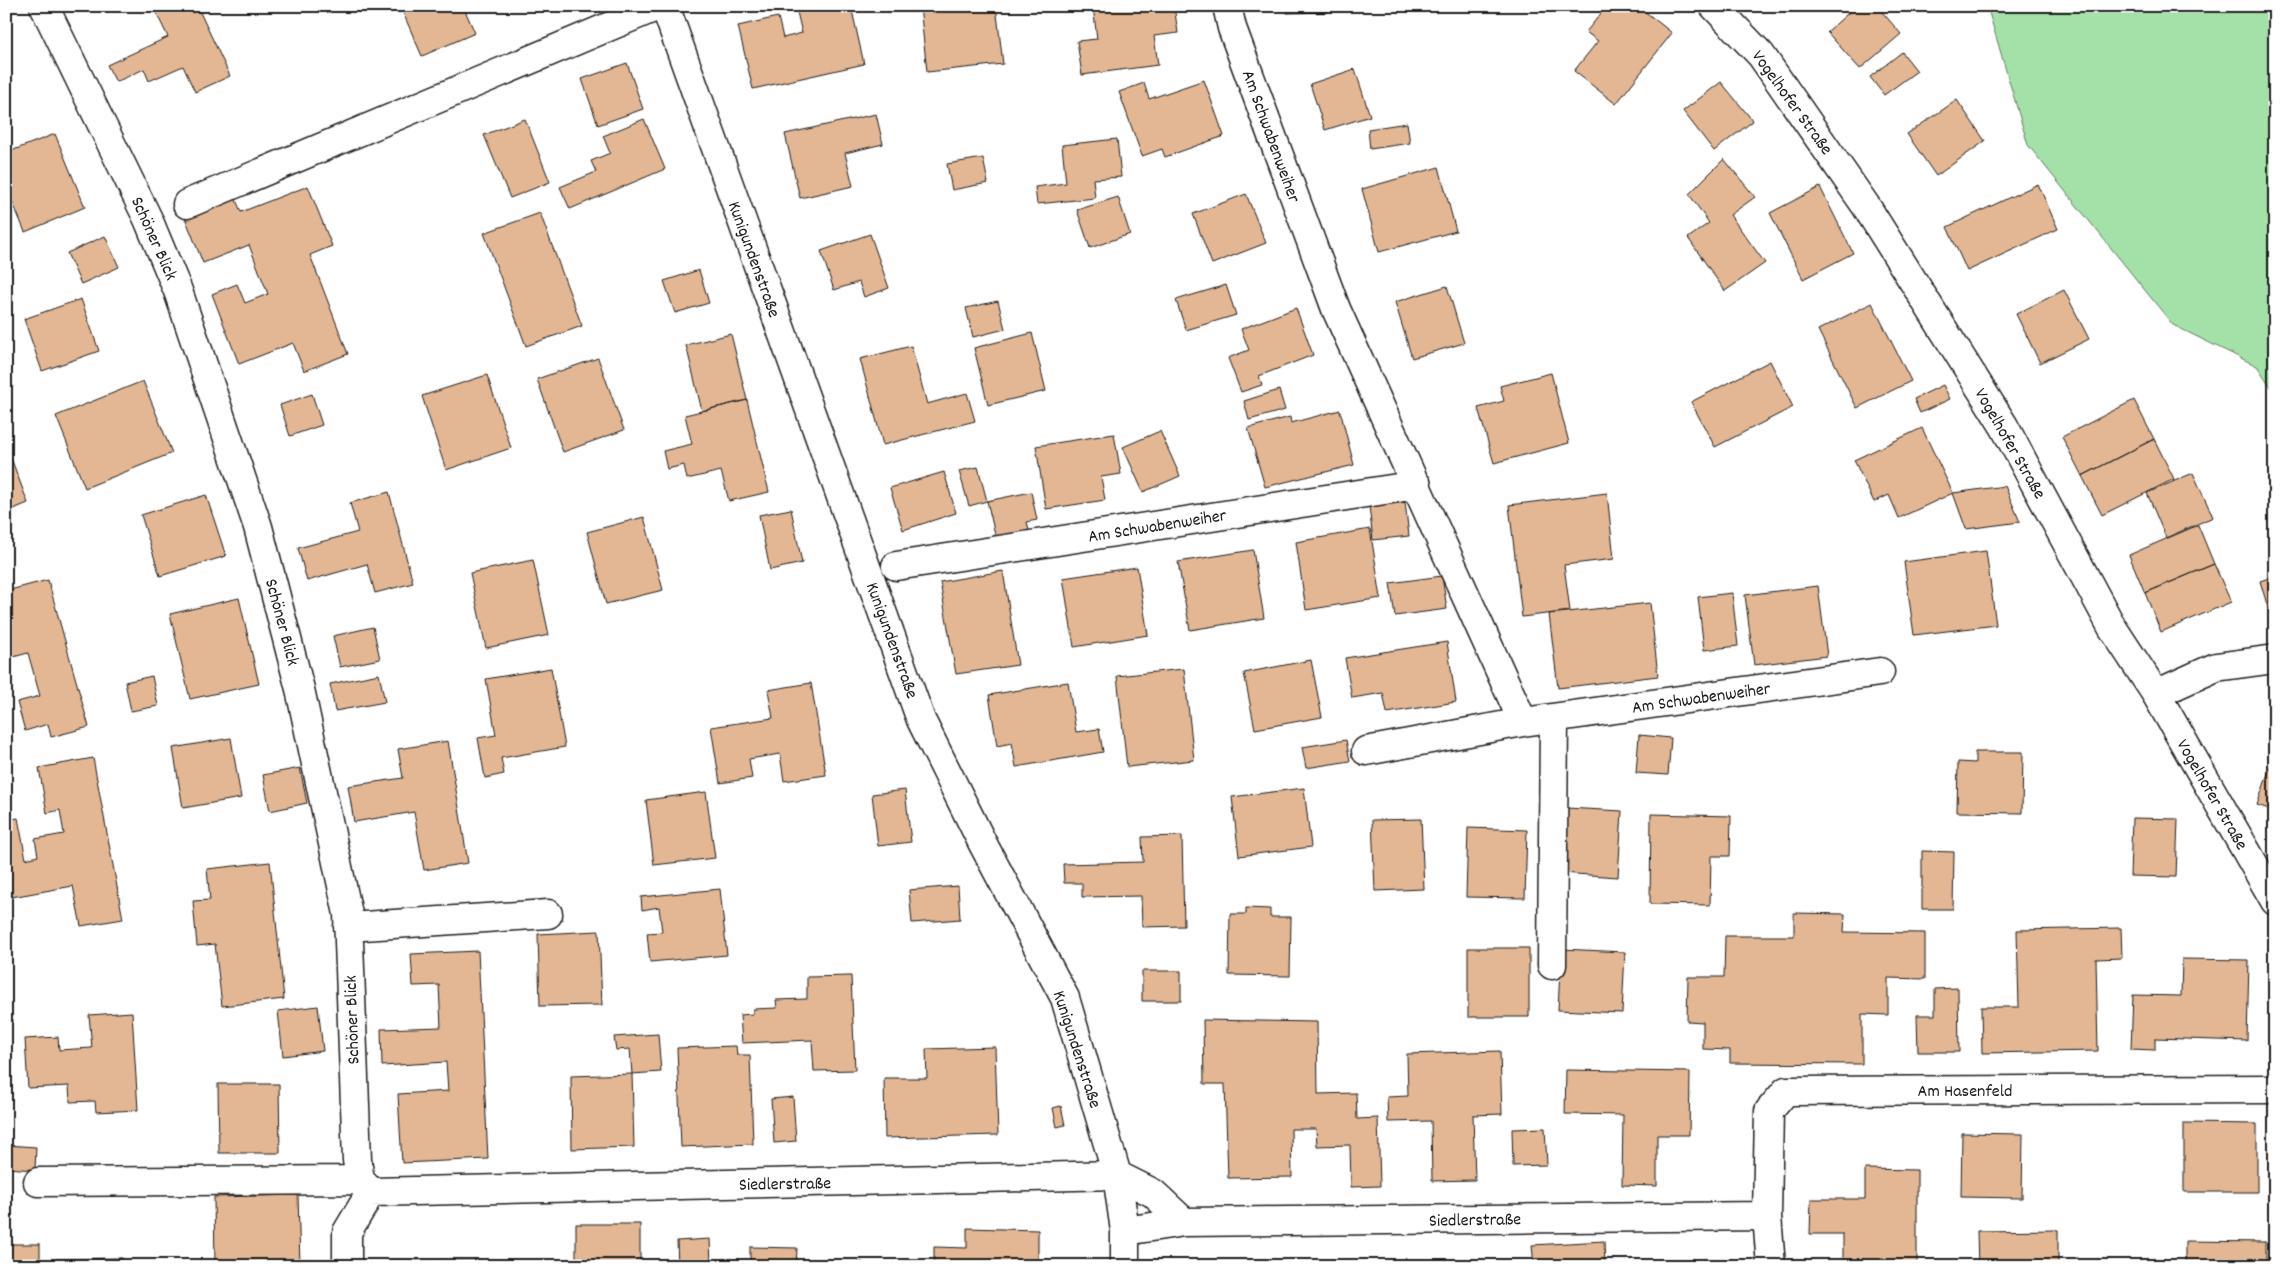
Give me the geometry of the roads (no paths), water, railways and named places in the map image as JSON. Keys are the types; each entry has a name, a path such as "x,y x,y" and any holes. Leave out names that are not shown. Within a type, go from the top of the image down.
{"street":[{"name":"Schöner Blick","path":"44,6 148,219 178,291 258,527 300,689 348,914 357,1160 366,1186"},
{"path":"186,204 658,6"},
{"name":"Kunigundenstraße","path":"665,6 921,720 984,846 1065,998 1117,1175 1125,1232 1125,1266"},
{"name":"Am Schwabenweiher","path":"1227,6 1232,28 1336,309 1523,722"},
{"name":"Vogelhofer Straße","path":"1714,6 1761,55 1866,206 2004,426 2112,627 2156,694 2275,901"},
{"name":"Am Schwabenweiher","path":"896,566 1417,485"},
{"path":"2156,694 2216,667 2275,659"},
{"name":"Am Schwabenweiher","path":"1366,751 1523,722 1880,672"},
{"path":"1552,965 1554,718"},
{"path":"348,927 548,914"},
{"name":"Am Hasenfeld","path":"1771,1266 1766,1216 1769,1111 1786,1091 2275,1089"},
{"name":"Siedlerstraße","path":"38,1182 366,1186 1117,1175 1153,1194 1184,1222"},
{"path":"347,1266 346,1232 366,1186"},
{"name":"Siedlerstraße","path":"1125,1232 1184,1222 1766,1216"}]}
